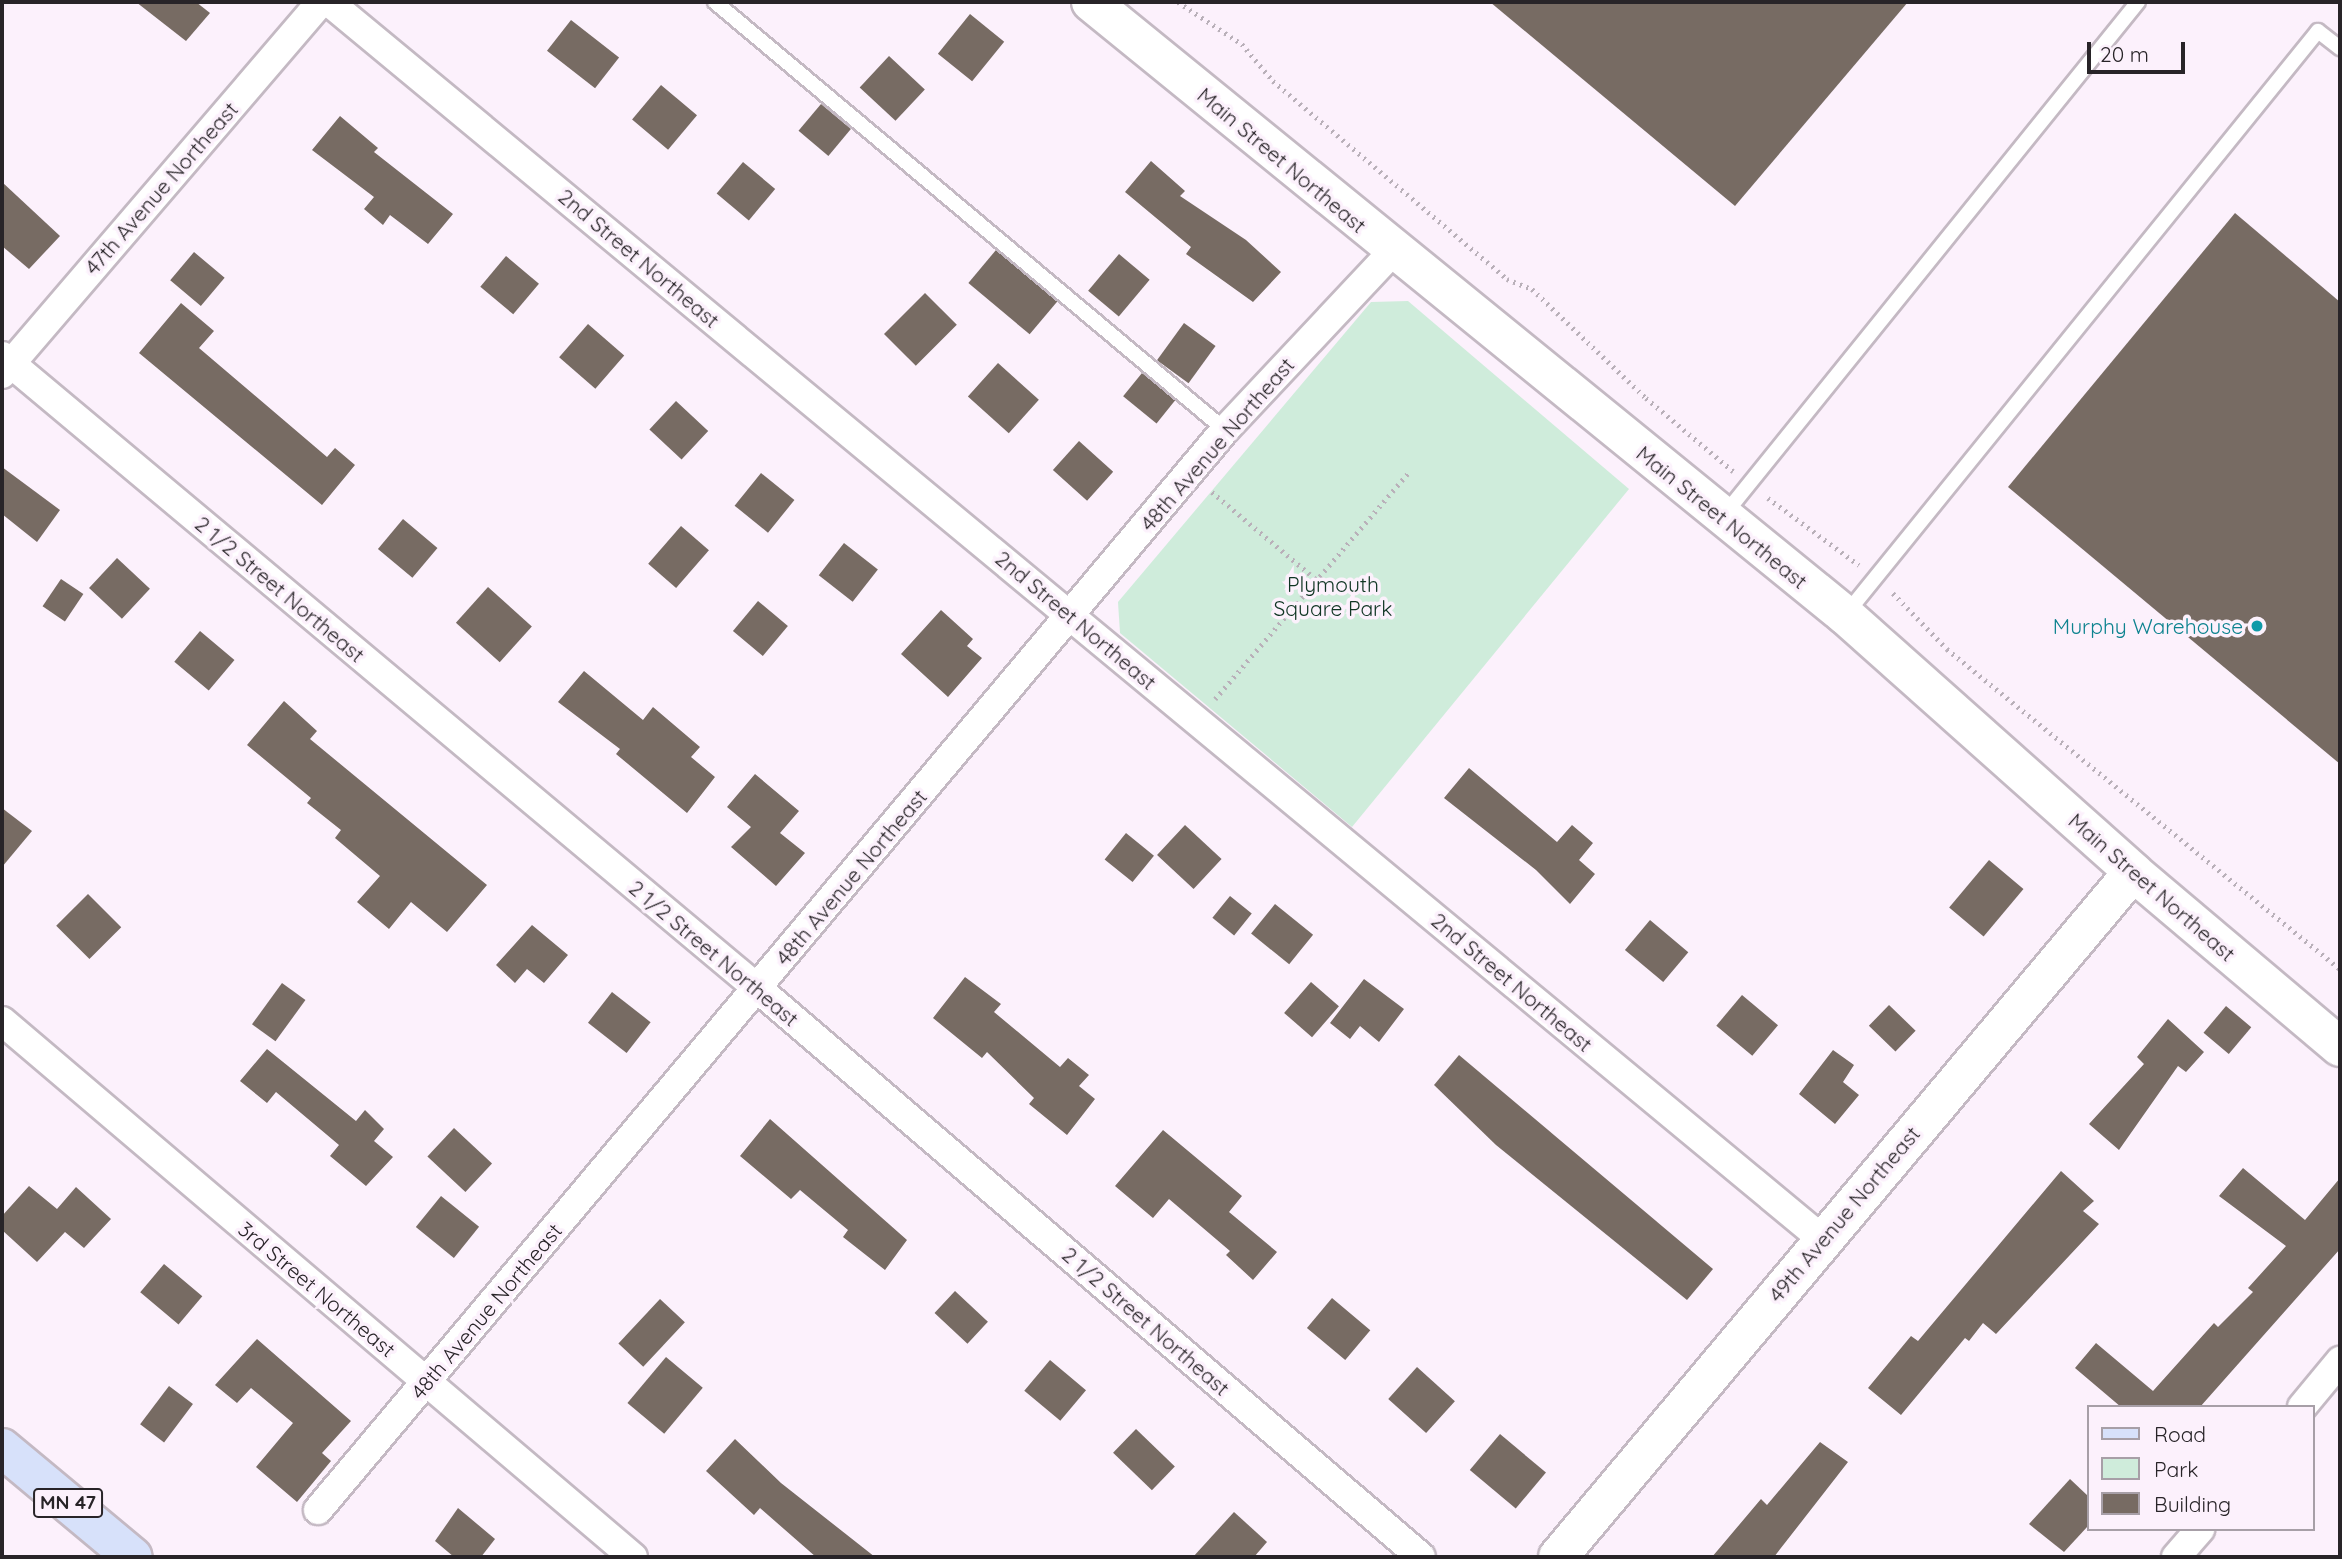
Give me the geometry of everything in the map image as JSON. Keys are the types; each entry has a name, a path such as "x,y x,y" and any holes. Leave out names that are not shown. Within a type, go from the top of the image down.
{"main road":[{"name":"MN 47","path":"2,1448 134,1557"}],"street":[{"name":"47th Avenue Northeast","path":"5,365 321,2"},
{"name":"2nd Street Northeast","path":"329,2 1822,1239"},
{"name":"Main Street Northeast","path":"1091,2 1392,252 1845,615 2133,872 2340,1047"},
{"name":"48th Avenue Northeast","path":"318,1510 1225,430 1392,252"},
{"name":"2 1/2 Street Northeast","path":"5,365 757,988 1421,1557"},
{"name":"49th Avenue Northeast","path":"1558,1557 1822,1239 2133,872"},
{"name":"3rd Street Northeast","path":"2,1021 633,1557"},
{"path":"2304,1405 2340,1361"},
{"path":"2176,1557 2198,1531"}],"lane":[{"path":"715,2 1225,430"},
{"path":"1722,517 2138,2"},
{"path":"1845,615 2318,31 2340,48"}],"path":[{"path":"1197,720 1410,471"},
{"path":"1211,492 1317,580"}],"green space":[{"name":"Plymouth Square Park","path":"1408,301 1629,489 1352,827 1120,633 1118,602 1371,302"}],"building":[{"path":"136,2 196,2 210,13 186,41"},
{"path":"1490,2 1908,2 1735,206"},
{"path":"970,14 1004,42 972,81 938,54"},
{"path":"571,20 619,58 595,88 547,51"},
{"path":"889,56 925,89 896,121 860,87"},
{"path":"661,85 697,115 668,150 632,119"},
{"path":"821,104 851,129 828,156 799,131"},
{"path":"340,116 378,148 374,152 453,214 428,244 390,215 383,225 364,209 374,197 312,150"},
{"path":"1151,161 1185,191 1180,196 1246,240 1281,272 1253,302 1186,254 1191,247 1125,192"},
{"path":"743,162 775,189 749,220 717,193"},
{"path":"2,182 60,236 29,269 2,246"},
{"name":"Murphy Warehouse","path":"2235,213 2340,302 2340,764 2008,487"},
{"path":"996,250 1057,301 1030,334 968,283"},
{"path":"194,252 225,278 201,306 170,280"},
{"path":"1119,254 1150,280 1119,316 1088,291"},
{"path":"506,256 539,284 513,314 480,287"},
{"path":"925,293 957,325 916,366 884,334"},
{"path":"181,303 214,331 199,348 327,457 335,448 355,465 322,505 139,353"},
{"path":"1184,323 1216,346 1189,383 1157,360"},
{"path":"588,324 624,355 595,389 559,357"},
{"path":"998,363 1039,400 1009,433 968,396"},
{"path":"1142,373 1175,400 1157,423 1123,396"},
{"path":"676,401 708,431 682,460 649,430"},
{"path":"1079,441 1113,472 1087,501 1053,470"},
{"path":"2,467 60,510 37,542 2,514"},
{"path":"761,473 794,500 768,533 735,506"},
{"path":"403,519 437,548 412,578 378,549"},
{"path":"681,526 709,550 676,588 648,564"},
{"path":"844,543 878,569 853,602 819,575"},
{"path":"117,558 150,589 122,619 89,588"},
{"path":"61,579 83,594 65,621 43,606"},
{"path":"488,587 532,626 500,662 456,623"},
{"path":"758,601 788,626 763,656 733,631"},
{"path":"941,610 973,639 967,646 982,658 948,697 901,654"},
{"path":"200,631 234,660 209,691 174,662"},
{"path":"584,671 643,720 653,707 700,747 691,757 715,777 687,813 616,754 620,749 558,702"},
{"path":"284,701 317,731 310,739 487,885 447,932 411,902 389,929 357,902 380,876 335,838 341,830 307,803 311,798 247,745"},
{"path":"1469,768 1557,842 1572,825 1593,843 1579,860 1595,874 1570,904 1536,870 1444,798"},
{"path":"755,774 799,811 780,833 805,853 776,886 731,847 751,827 727,807"},
{"path":"2,808 32,831 2,867"},
{"path":"1185,825 1222,859 1194,889 1157,855"},
{"path":"1126,833 1154,856 1133,882 1105,859"},
{"path":"1989,860 2023,889 1984,936 1949,907"},
{"path":"88,894 121,927 89,959 56,926"},
{"path":"1230,896 1252,914 1234,935 1212,918"},
{"path":"1275,904 1313,935 1289,964 1251,934"},
{"path":"1650,920 1688,952 1663,982 1625,950"},
{"path":"532,925 568,955 544,983 527,969 515,983 496,965"},
{"path":"965,977 1001,1004 994,1012 1060,1067 1068,1058 1089,1075 1079,1086 1095,1099 1067,1135 1029,1104 1034,1098 987,1052 982,1058 933,1018"},
{"path":"1364,979 1404,1009 1379,1042 1360,1026 1350,1039 1330,1023"},
{"path":"1311,982 1339,1006 1312,1037 1284,1013"},
{"path":"282,983 305,1000 275,1041 252,1024"},
{"path":"612,992 651,1022 627,1053 588,1023"},
{"path":"1742,995 1778,1025 1752,1056 1716,1026"},
{"path":"1889,1005 1916,1031 1895,1052 1869,1026"},
{"path":"2226,1006 2251,1027 2229,1054 2204,1033"},
{"path":"2168,1019 2204,1052 2186,1072 2178,1066 2119,1150 2089,1124 2144,1064 2137,1057"},
{"path":"267,1049 356,1121 365,1110 384,1129 374,1141 393,1157 366,1186 330,1156 339,1145 276,1092 267,1103 240,1081"},
{"path":"1833,1050 1854,1065 1843,1082 1859,1095 1835,1124 1799,1094"},
{"path":"1459,1055 1713,1269 1687,1300 1496,1145 1434,1085"},
{"path":"770,1119 907,1240 885,1270 843,1237 848,1230 800,1190 791,1199 740,1156"},
{"path":"454,1128 492,1163 465,1192 427,1157"},
{"path":"1163,1130 1242,1196 1229,1212 1277,1252 1253,1280 1226,1255 1230,1251 1169,1199 1153,1218 1115,1186"},
{"path":"2243,1168 2305,1220 2340,1178 2340,1249 2202,1405 2119,1405 2075,1368 2096,1343 2153,1391 2214,1323 2218,1327 2253,1292 2248,1288 2286,1246 2219,1196"},
{"path":"2061,1171 2094,1201 2083,1211 2099,1224 1996,1334 1983,1323 1969,1341 1965,1338 1901,1415 1868,1388 1911,1336 1918,1341"},
{"path":"29,1186 57,1209 76,1187 111,1219 84,1248 65,1232 37,1262 2,1230 2,1216"},
{"path":"441,1196 479,1227 454,1258 416,1227"},
{"path":"164,1264 202,1296 179,1324 140,1292"},
{"path":"955,1291 988,1322 967,1344 935,1313"},
{"path":"1332,1298 1370,1330 1345,1360 1307,1328"},
{"path":"660,1299 685,1322 643,1367 618,1344"},
{"path":"257,1339 351,1421 322,1453 331,1461 297,1502 256,1467 293,1423 251,1388 237,1403 215,1385"},
{"path":"666,1357 703,1388 664,1434 627,1403"},
{"path":"1050,1360 1086,1390 1060,1421 1024,1391"},
{"path":"1417,1367 1455,1401 1426,1433 1388,1399"},
{"path":"169,1386 193,1404 164,1442 140,1424"},
{"path":"1136,1429 1175,1467 1152,1490 1113,1453"},
{"path":"1500,1434 1546,1473 1516,1509 1470,1470"},
{"path":"735,1439 781,1483 875,1557 816,1557 760,1508 754,1515 706,1471"},
{"path":"1820,1442 1848,1462 1774,1557 1712,1557 1761,1499 1767,1505"},
{"path":"2070,1479 2086,1494 2086,1528 2064,1552 2029,1524"},
{"path":"458,1508 495,1539 481,1557 454,1557 435,1541"},
{"path":"1234,1512 1267,1542 1254,1557 1193,1557"}],"place":[{"name":"Murphy Warehouse","path":"2257,626"}]}
